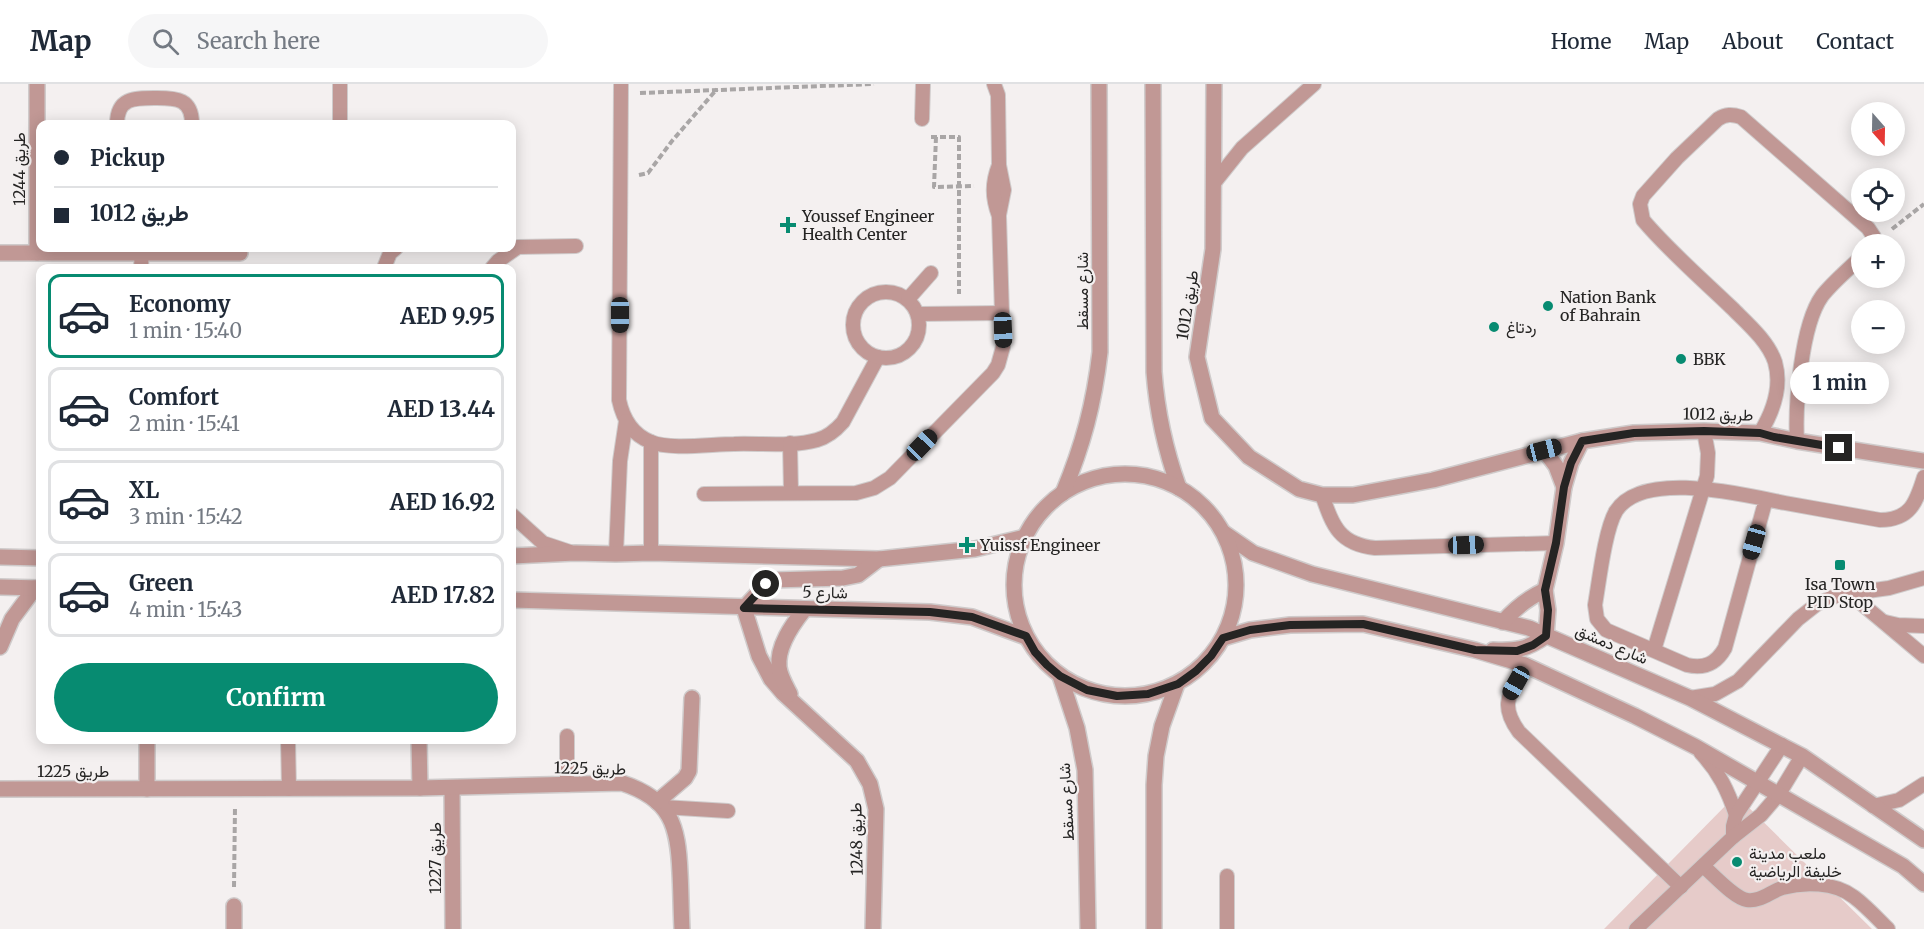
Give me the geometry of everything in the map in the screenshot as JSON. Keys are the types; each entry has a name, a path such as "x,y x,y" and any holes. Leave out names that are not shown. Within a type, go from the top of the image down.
{"street":[{"name":"طريق 1244","path":"37,84 37,120"},
{"name":"شارع مسقط","path":"1063,493 1077,460 1087,427 1096,390 1100,352 1099,84"},
{"path":"1153,84 1155,382 1161,431 1179,488"},
{"name":"طريق 1012","path":"1214,84 1213,249 1197,357 1212,417 1249,457 1299,489 1322,495 1353,495 1432,480 1582,441 1634,433 1704,431 1760,433 1924,461"},
{"path":"0,253 142,256 240,253"},
{"path":"1475,650 1517,651 1533,645 1546,636 1548,610 1545,590 1556,543 1564,487 1571,463 1582,441"},
{"path":"1544,450 1556,466 1564,487"},
{"path":"1120,474 1140,475 1160,479 1179,488 1197,500 1212,515 1224,533 1234,558 1237,586 1233,612 1223,638 1211,656 1196,671 1178,684 1148,694 1117,696 1087,690 1060,676 1035,652 1018,618 1014,597 1014,577 1017,556 1024,537 1048,505 1063,493 1099,477 1120,474"},
{"name":"شارع دمشق","path":"1224,533 1253,553 1312,574 1529,628 1690,698 1802,756 1924,840"},
{"path":"516,556 651,553 879,559 975,549 1024,537"},
{"path":"0,557 36,558"},
{"path":"744,608 766,584 773,580 843,578 858,574 879,559"},
{"path":"0,587 36,588"},
{"path":"0,647 12,619 36,590"},
{"path":"1503,621 1529,597 1545,590"},
{"name":"شارع 5","path":"516,600 940,614 972,617 1026,636"},
{"name":"طريق 1248","path":"744,608 759,656 771,679 857,761 870,784 877,822 873,929"},
{"name":"طريق 1248","path":"798,707 784,683 779,666 787,634 804,610"},
{"path":"1223,638 1250,630 1290,625 1363,624 1475,650 1525,665 1696,747 1903,866 1924,884"},
{"name":"شارع مسقط","path":"1060,676 1077,728 1085,770 1088,929"},
{"path":"1154,929 1156,756 1162,726 1178,684"},
{"path":"682,929 677,834 660,804 689,771 693,698"},
{"path":"147,744 147,789"},
{"path":"419,744 420,788"},
{"name":"طريق 1225","path":"0,789 452,788 622,783 637,788 660,804"},
{"name":"طريق 1227","path":"452,788 453,929"},
{"path":"234,906 234,929"}],"lane":[{"path":"340,84 340,120"},
{"path":"922,119 923,84"},
{"path":"704,494 856,493 874,488 890,478 993,373 1002,356 1003,347 999,216 1004,190 999,165 998,95 994,84"},
{"path":"1214,183 1242,148 1314,84"},
{"path":"621,89 619,400 626,421 641,437 662,446 790,443 818,440 836,430 849,413 878,357"},
{"path":"118,120 120,110 130,100 136,98 176,98 188,107 192,120"},
{"path":"1760,433 1768,420 1776,395 1775,363 1768,349 1748,324 1643,220 1640,204 1643,196 1677,158 1718,119 1723,115 1735,115 1741,117 1872,234"},
{"path":"999,165 993,186 999,216"},
{"path":"516,248 576,246"},
{"path":"1797,441 1797,399 1807,337 1813,317 1822,297 1851,267"},
{"path":"908,298 931,273"},
{"path":"885,291 908,298 918,314 920,326 917,337 902,355 890,358 867,353 853,334 852,322 856,310 863,300 873,293 885,291"},
{"path":"918,314 1002,313"},
{"path":"616,554 620,461 626,421"},
{"path":"1654,650 1703,488 1708,464 1704,431"},
{"path":"651,442 651,553"},
{"path":"790,443 791,493"},
{"path":"1766,500 1725,648 1720,656 1705,666 1687,665 1612,634 1597,619 1595,605 1611,521 1616,510 1624,501 1635,495 1668,488 1703,488 1880,520 1891,520 1911,509 1924,477"},
{"path":"1322,495 1338,531 1354,544 1364,547 1556,543"},
{"path":"516,521 543,543 575,553"},
{"path":"1690,698 1715,693 1738,681 1807,611 1827,599 1889,588 1924,578"},
{"path":"1850,594 1924,656"},
{"path":"1883,622 1898,626 1924,626"},
{"path":"1525,665 1507,699 1513,724 1681,887"},
{"path":"567,736 567,785"},
{"path":"288,744 289,789"},
{"path":"1733,837 1736,815 1782,745"},
{"path":"1696,747 1714,766 1728,789 1736,815"},
{"path":"1636,929 1733,837 1761,815 1779,794 1802,756"},
{"path":"1873,806 1899,800 1924,784"},
{"path":"660,804 728,812"},
{"path":"1703,866 1739,897 1746,900 1761,898 1796,885 1825,886 1840,890 1853,896 1888,929"},
{"path":"1227,876 1227,929"}],"path":[{"path":"621,89 717,89 874,84"},
{"path":"621,177 648,173 717,89"},
{"path":"922,119 922,138 958,137 959,313"},
{"path":"936,137 934,187 993,186"},
{"path":"1885,234 1924,204"},
{"path":"234,906 235,789"}],"shaded area":[{"name":"ملعب مدينة خليفة الرياضية","path":"1736,795 1872,929 1604,929"}],"place":[{"name":"Youssef Engineer Health Center","path":"788,225"},
{"name":"Nation Bank of Bahrain","path":"1548,306"},
{"name":"ردتاغ","path":"1494,327"},
{"name":"BBK","path":"1681,359"},
{"name":"Yuissf Engineer","path":"967,545"},
{"name":"Isa Town PID Stop","path":"1840,565"},
{"name":"ملعب مدينة خليفة الرياضية","path":"1737,862"}],"route":[{"path":"766,584 744,608 930,612 972,617 1026,636 1035,652 1060,676 1087,690 1117,696 1148,694 1178,684 1211,656 1223,638 1250,630 1290,625 1363,624 1475,650 1517,651 1533,645 1546,636 1548,610 1545,590 1556,543 1564,487 1571,463 1582,441 1634,433 1704,431 1760,433 1839,448"}]}
